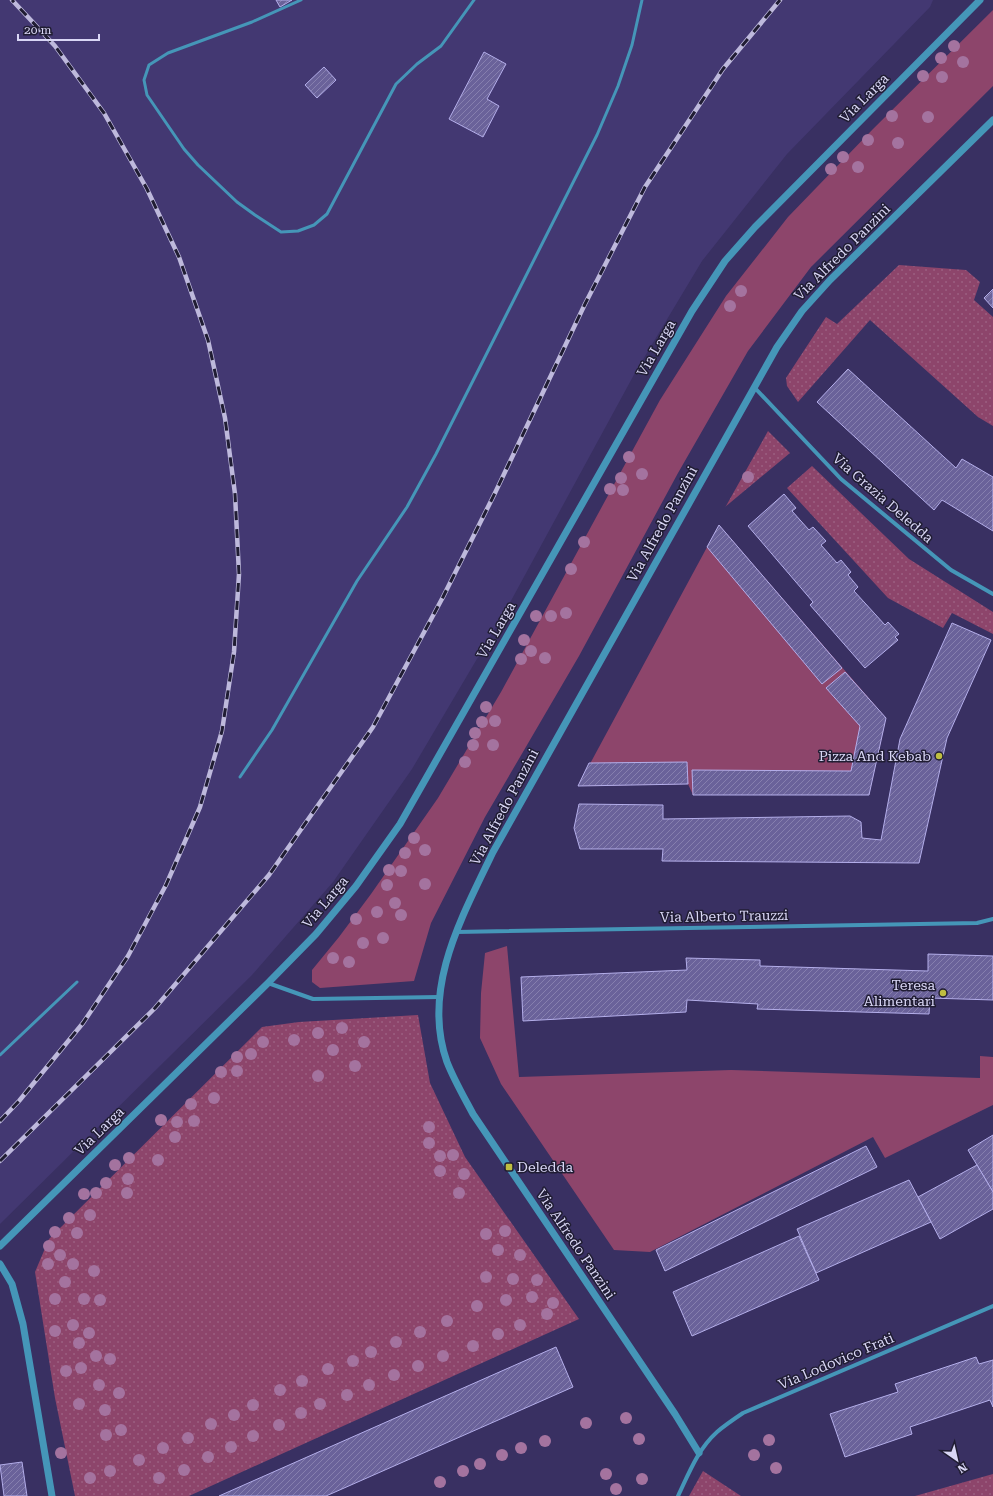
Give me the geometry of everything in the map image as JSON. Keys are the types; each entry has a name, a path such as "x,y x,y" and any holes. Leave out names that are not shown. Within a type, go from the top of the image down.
{"street":[{"name":"Via Larga","path":"0,1246 268,983 316,934 356,886 400,824 692,311 724,262 755,227 980,0"},
{"name":"Via Alfredo Panzini","path":"699,1453 675,1414 473,1114 447,1062 440,1033 439,997 445,965 456,932 493,852 776,347 802,311 830,280 993,120"},
{"name":"Via Grazia Deledda","path":"754,387 841,479 951,570 993,594"},
{"name":"Via Alberto Trauzzi","path":"456,932 969,923 993,919"},
{"path":"268,983 313,999 439,997"},
{"path":"0,1264 12,1284 24,1324 52,1496"},
{"name":"Via Lodovico Frati","path":"678,1496 699,1453 717,1432 743,1413 993,1306"}],"lane":[{"path":"301,0 252,22 168,53 149,65 144,80 147,95 184,149 193,159 237,202 281,232 298,231 314,224 327,214 396,84 417,64 441,46 474,0"},
{"path":"240,777 272,730 357,581 407,507 436,454 597,135 621,79 632,45 642,0"},
{"path":"0,1055 77,982"}],"shaded area":[{"path":"0,0 933,0 930,7 787,154 702,261 636,371 507,608 412,769 333,882 252,975 0,1224"},
{"path":"993,10 993,86 811,267 748,351 678,473 579,656 485,817 431,923 414,981 320,988 312,982 312,970 371,894 438,798 501,692 660,400 726,296 788,217 873,129"},
{"path":"899,265 966,270 980,282 974,300 993,317 993,426 978,417 870,320 798,402 787,386 786,378 826,317 837,324"},
{"path":"768,431 790,453 725,507 726,506"},
{"path":"812,466 909,559 993,612 993,634 952,613 943,628 888,598 787,488"},
{"path":"719,525 886,718 869,795 693,795 688,784 578,786"},
{"path":"507,946 519,1077 731,1070 980,1078 980,1056 993,1057 993,1105 885,1158 873,1137 650,1252 614,1250 501,1084 480,1038 481,993 485,953"},
{"path":"418,1015 430,1083 465,1157 579,1319 189,1496 75,1496 55,1398 35,1272 49,1239 262,1027 299,1022"},
{"path":"703,1471 741,1496 689,1496"},
{"path":"993,1474 993,1496 915,1496"}],"building":[{"path":"276,0 292,0 280,7"},
{"path":"484,52 506,64 487,99 499,106 483,137 449,119"},
{"path":"324,67 336,80 317,98 305,85"},
{"path":"993,289 993,308 984,298"},
{"path":"848,369 956,468 962,459 993,477 993,531 942,500 934,510 817,402"},
{"path":"784,494 796,508 792,511 809,530 813,527 826,541 821,545 837,563 841,560 851,572 848,575 858,587 854,591 885,625 888,622 899,634 895,637 898,640 865,668 810,605 813,602 748,526"},
{"path":"719,525 842,668 822,684 707,547"},
{"path":"952,623 991,640 947,738 919,863 662,861 663,849 580,849 574,828 579,804 663,805 663,819 850,816 861,822 862,838 881,840 900,739"},
{"path":"845,672 886,718 869,795 693,795 692,770 851,771 860,726 826,688"},
{"path":"687,762 688,784 578,786 589,763"},
{"path":"928,954 993,956 993,1000 930,998 929,1014 757,1009 758,1004 687,1000 686,1012 523,1021 521,977 687,970 686,958 760,960 760,966 928,971"},
{"path":"993,1135 993,1192 968,1150"},
{"path":"866,1146 877,1167 665,1271 656,1250"},
{"path":"977,1165 993,1192 993,1209 940,1239 918,1197"},
{"path":"909,1180 931,1222 816,1273 797,1229"},
{"path":"799,1236 819,1280 692,1336 673,1292"},
{"path":"556,1347 573,1387 326,1496 219,1496"},
{"path":"976,1357 979,1364 993,1360 993,1407 990,1400 910,1427 912,1434 845,1457 830,1414 898,1392 895,1384"},
{"path":"22,1462 27,1496 4,1496 0,1465"}],"railway":[{"path":"0,1121 19,1101 83,1023 128,956 166,885 200,807 222,731 234,652 239,574 235,494 225,418 208,340 179,257 147,189 104,113 55,46 12,0"},
{"path":"0,1161 155,1008 269,875 373,727 443,597 495,493 585,304 645,187 723,69 780,0"}],"place":[{"name":"Pizza And Kebab","path":"939,756"},
{"name":"Teresa Alimentari","path":"943,993"},
{"name":"Deledda","path":"509,1167"}]}
